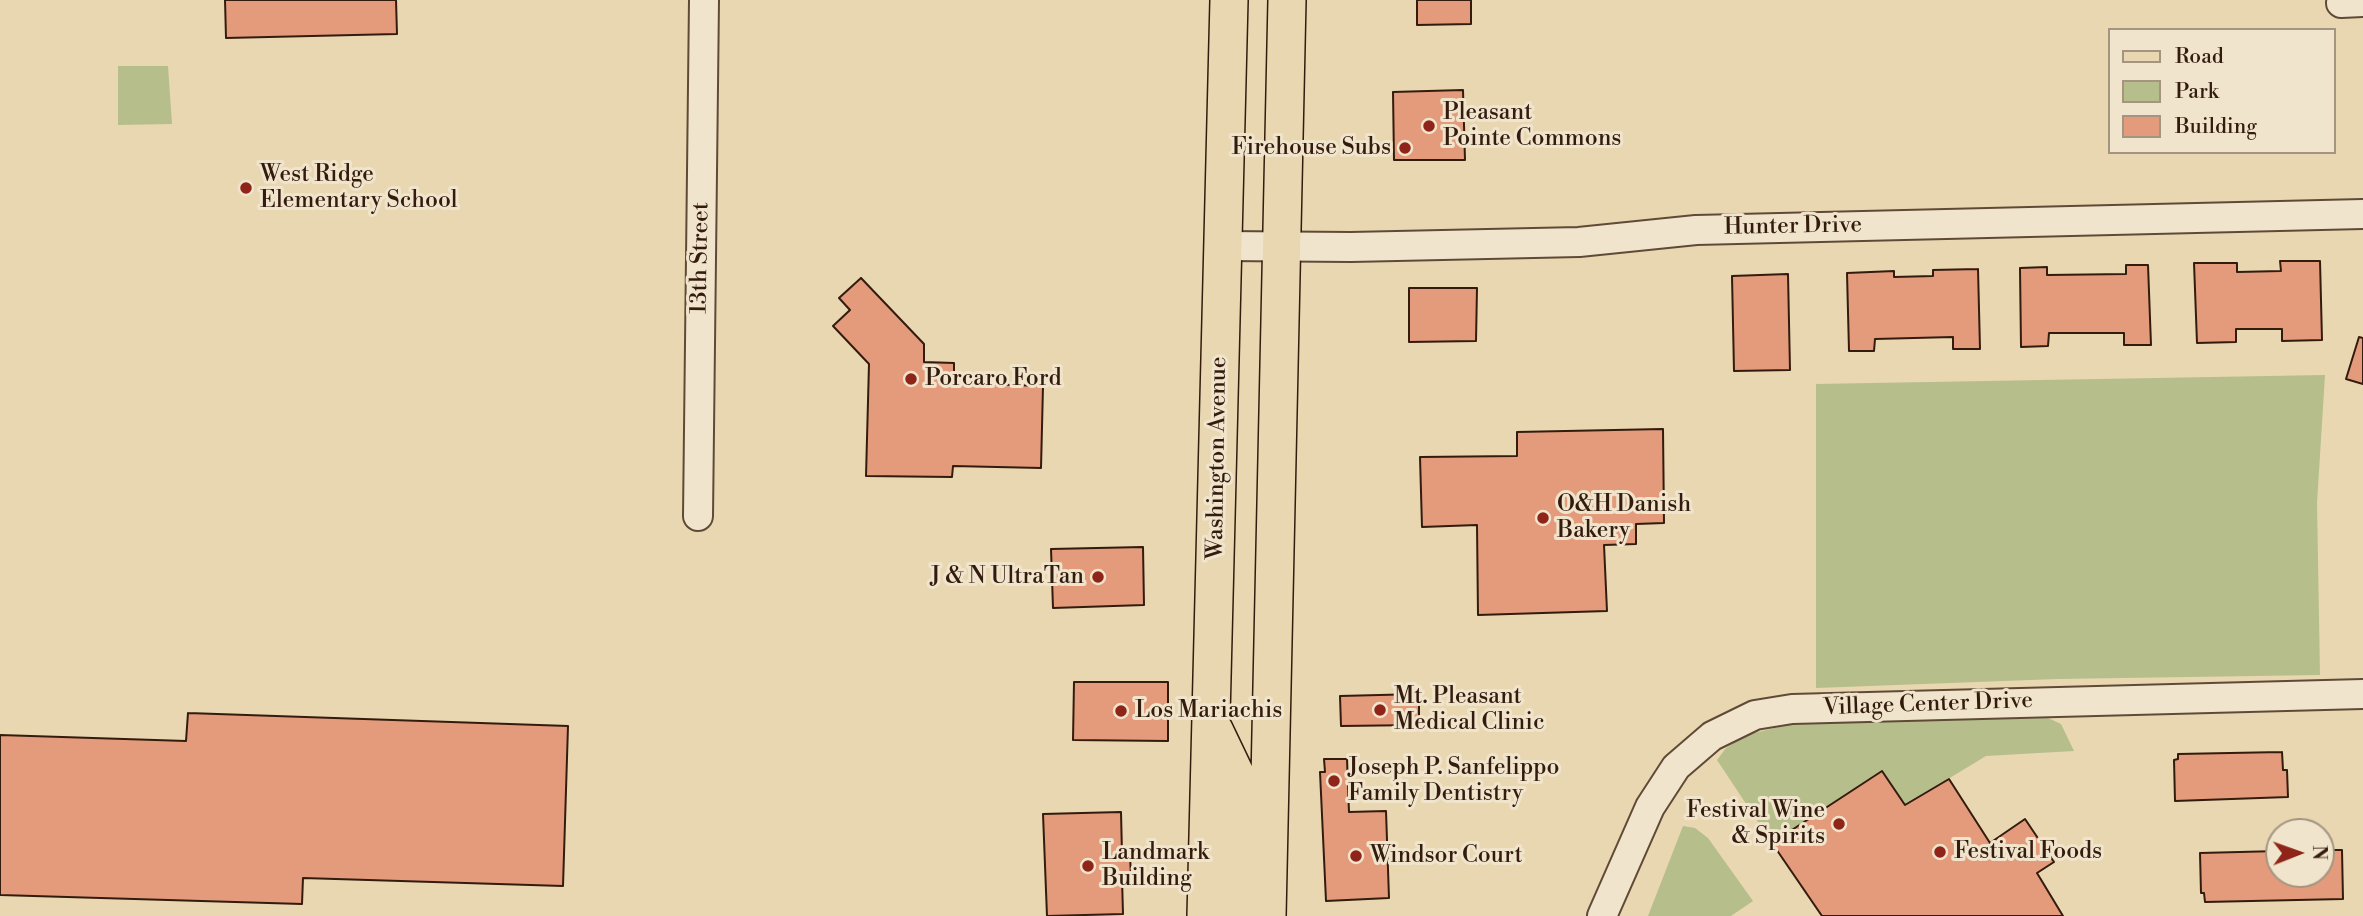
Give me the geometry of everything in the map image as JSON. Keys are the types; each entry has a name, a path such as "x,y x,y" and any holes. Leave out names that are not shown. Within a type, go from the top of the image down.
{"main road":[{"name":"Washington Avenue","path":"1206,916 1229,0"},
{"path":"1267,916 1287,0"},
{"path":"1212,726 1236,776 1234,916"}],"street":[{"name":"13th Street","path":"698,516 704,0"},
{"name":"Hunter Drive","path":"1223,246 1579,242 1696,230 2363,215"},
{"name":"Village Center Drive","path":"1602,916 1650,807 1676,767 1712,736 1755,715 1792,709 2363,694"}],"green space":[{"path":"118,66 168,66 172,124 118,125"},
{"path":"2325,375 2317,503 2320,675 2057,679 1816,688 1816,384"},
{"path":"2048,718 2061,724 2074,751 1986,756 1905,805 1881,771 1772,843 1717,760 1726,748 1746,735 1795,723"},
{"path":"1683,826 1695,828 1708,838 1753,901 1731,916 1648,916"}],"building":[{"path":"225,0 396,0 397,34 226,38"},
{"path":"1417,0 1471,0 1471,24 1417,25"},
{"name":"Pleasant Pointe Commons","path":"1463,90 1465,160 1394,160 1393,92"},
{"path":"2280,261 2320,261 2322,340 2282,341 2282,329 2236,329 2236,342 2197,343 2194,263 2237,263 2237,272 2281,271"},
{"path":"2126,265 2148,265 2151,345 2124,345 2124,333 2049,333 2048,346 2021,347 2020,268 2047,267 2047,275 2126,274"},
{"path":"1978,269 1980,349 1953,349 1953,337 1875,339 1874,351 1849,351 1847,273 1894,271 1894,277 1933,276 1933,270"},
{"path":"1788,274 1790,370 1734,371 1732,276"},
{"name":"Porcaro Ford","path":"861,278 924,344 924,362 954,363 954,383 1043,386 1041,468 953,466 952,477 866,476 869,364 833,326 850,310 839,298"},
{"path":"1409,288 1477,288 1476,341 1409,342"},
{"path":"2359,337 2363,338 2363,384 2346,379"},
{"name":"O&H Danish Bakery","path":"1663,429 1664,523 1636,524 1636,544 1604,545 1607,611 1478,615 1477,525 1422,527 1420,457 1517,456 1517,432"},
{"name":"J & N UltraTan","path":"1143,547 1144,605 1053,608 1051,549"},
{"name":"Los Mariachis","path":"1074,682 1168,682 1168,741 1073,740"},
{"name":"Mt. Pleasant Medical Clinic","path":"1419,694 1419,725 1341,726 1340,696"},
{"path":"188,713 568,726 563,886 303,878 302,904 0,895 0,735 186,741"},
{"path":"2282,752 2283,770 2287,770 2288,797 2175,801 2174,760 2178,759 2178,754"},
{"name":"Windsor Court","path":"1324,759 1347,759 1349,812 1386,811 1389,898 1326,901 1320,772 1325,772"},
{"name":"Festival Foods","path":"1882,771 1905,805 1949,779 1990,843 2025,819 2054,862 2037,873 2063,916 1822,916 1772,843"},
{"name":"Landmark Building","path":"1121,812 1122,854 1130,854 1131,878 1122,878 1123,914 1047,916 1043,814"},
{"path":"2335,850 2342,850 2343,899 2205,902 2204,893 2201,893 2200,853 2265,851 2265,888 2335,888"}],"place":[{"name":"Pleasant Pointe Commons","path":"1429,126"},
{"name":"Firehouse Subs","path":"1405,148"},
{"name":"West Ridge Elementary School","path":"246,188"},
{"name":"Porcaro Ford","path":"911,379"},
{"name":"O&H Danish Bakery","path":"1543,518"},
{"name":"J & N UltraTan","path":"1098,577"},
{"name":"Mt. Pleasant Medical Clinic","path":"1380,710"},
{"name":"Los Mariachis","path":"1121,711"},
{"name":"Joseph P. Sanfelippo Family Dentistry","path":"1334,781"},
{"name":"Festival Wine & Spirits","path":"1839,824"},
{"name":"Festival Foods","path":"1940,852"},
{"name":"Windsor Court","path":"1356,856"},
{"name":"Landmark Building","path":"1088,866"}]}
